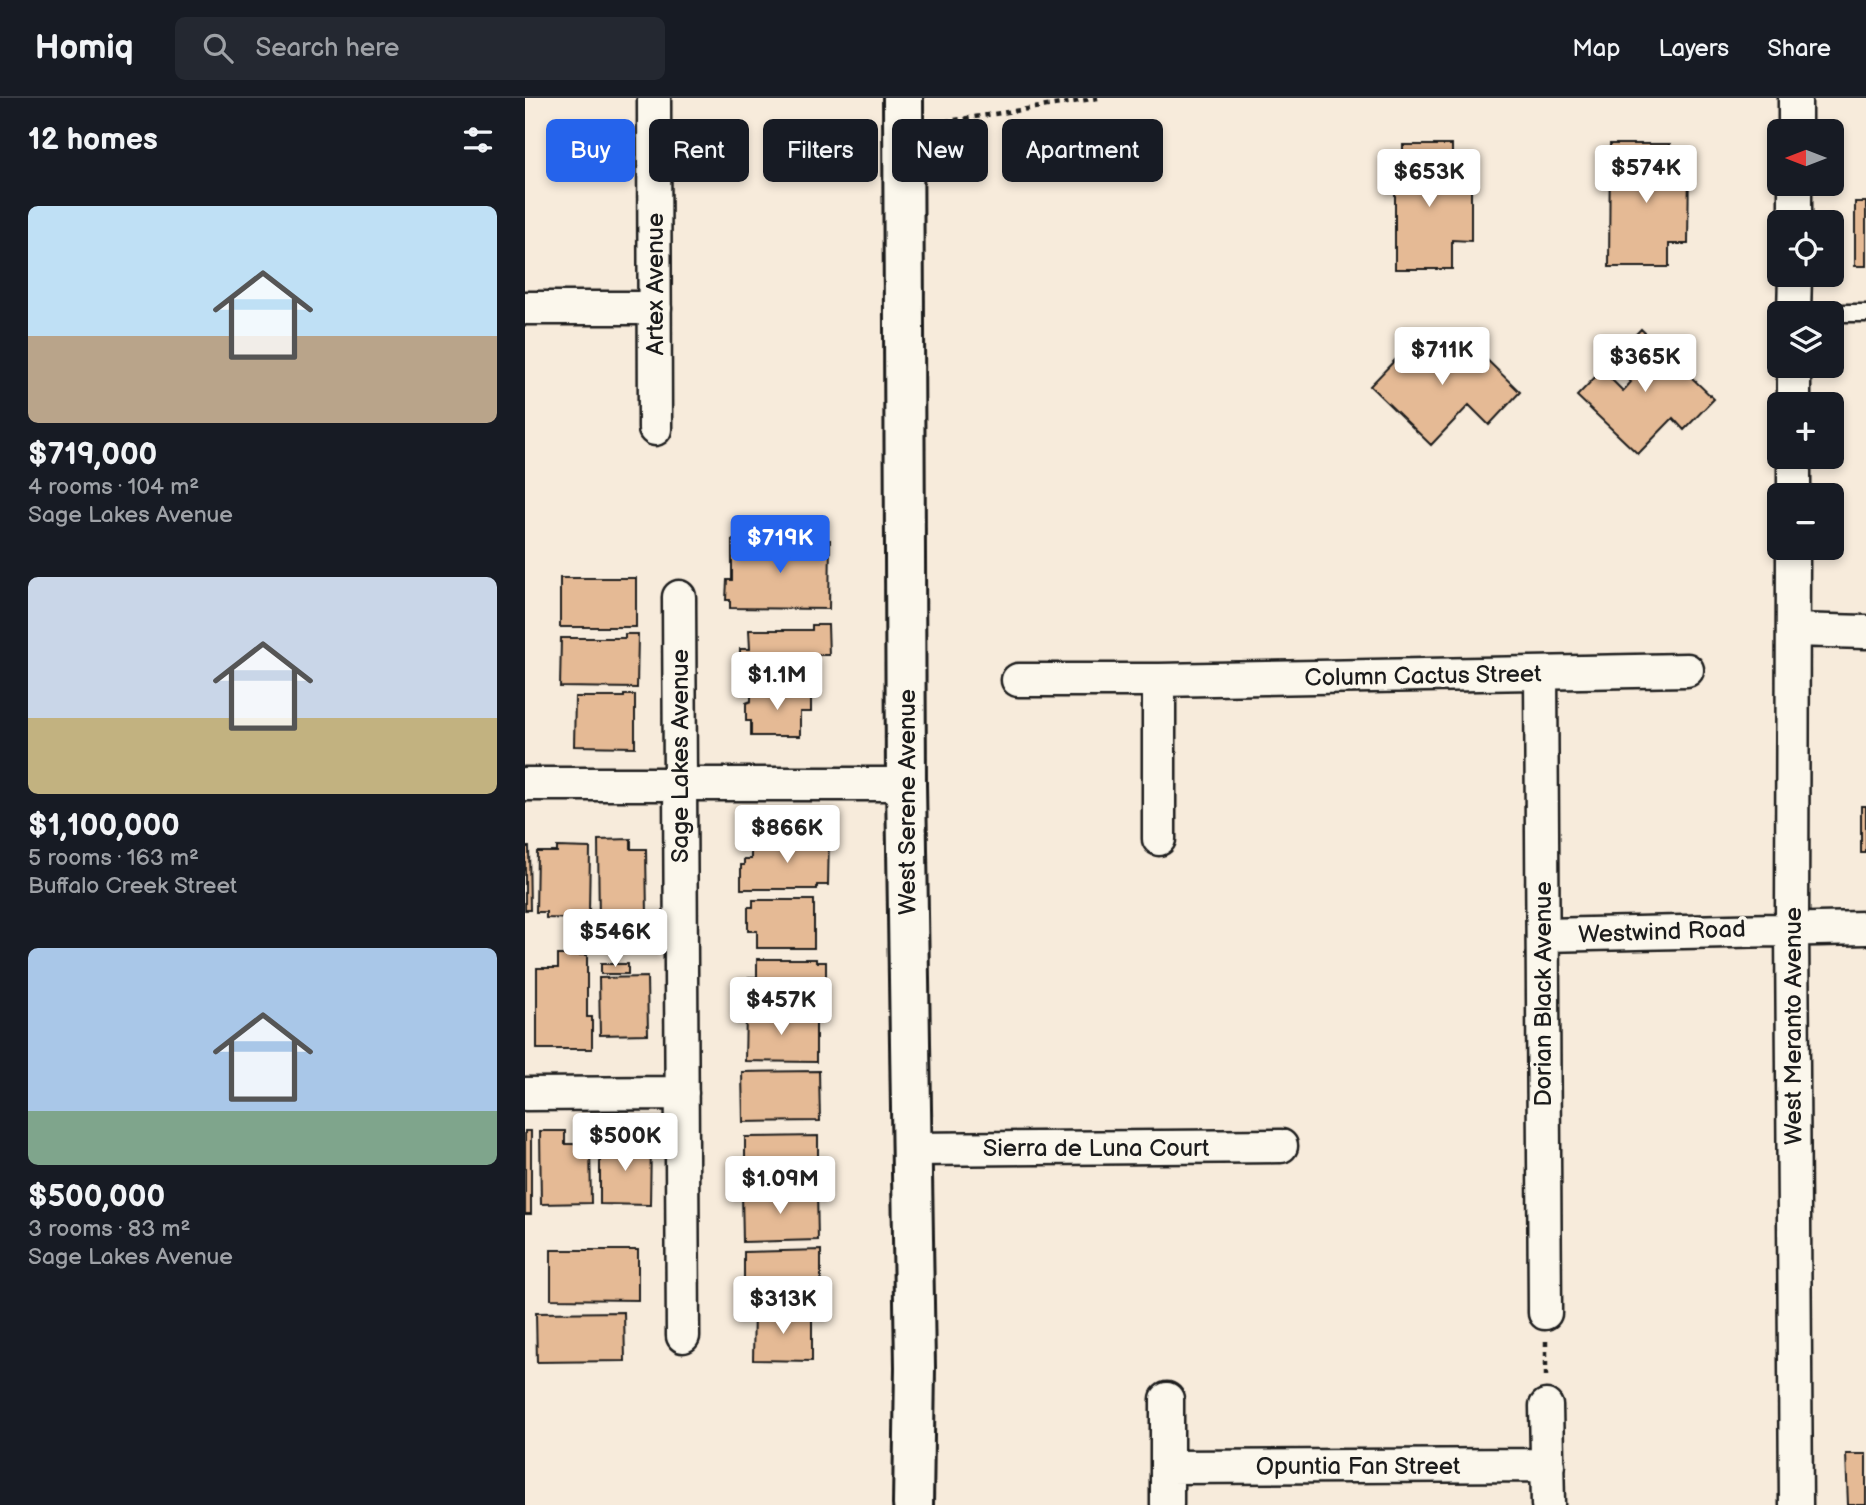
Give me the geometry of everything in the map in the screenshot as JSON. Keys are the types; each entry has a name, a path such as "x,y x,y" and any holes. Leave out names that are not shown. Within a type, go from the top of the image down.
{"street":[{"name":"Artex Avenue","path":"654,98 655,429"},
{"path":"1795,98 1795,119"},
{"name":"West Serene Avenue","path":"903,113 906,784 915,1367 913,1505"},
{"path":"525,308 655,307"},
{"name":"West Meranto Avenue","path":"1793,560 1795,1505"},
{"name":"Sage Lakes Avenue","path":"679,597 683,1336"},
{"path":"1793,631 1866,632"},
{"name":"Column Cactus Street","path":"1018,680 1159,680 1687,670"},
{"name":"Dorian Black Avenue","path":"1541,674 1545,1313"},
{"path":"1159,680 1159,839"},
{"path":"525,784 906,784"},
{"name":"Westwind Road","path":"1543,935 1866,928"},
{"path":"525,1094 682,1093"},
{"name":"Sierra de Luna Court","path":"911,1149 1281,1146"},
{"path":"1167,1399 1167,1505"},
{"path":"1546,1406 1548,1505"},
{"name":"Opuntia Fan Street","path":"1167,1467 1548,1465"}],"lane":[{"path":"1844,313 1866,313"}],"path":[{"path":"903,113 1099,98"},
{"path":"1545,1313 1546,1406"}],"building":[{"path":"1610,144 1670,144 1670,163 1689,163 1688,244 1669,244 1669,267 1609,267"},
{"path":"1403,145 1452,145 1452,187 1471,187 1471,241 1452,240 1452,269 1395,269 1395,172 1403,172"},
{"path":"1855,202 1866,202 1866,266 1855,266"},
{"path":"1425,329 1465,367 1479,352 1520,392 1489,425 1469,405 1431,445 1370,386"},
{"path":"1641,329 1714,399 1684,430 1673,418 1638,454 1577,396 1602,370 1623,391 1631,382 1610,361"},
{"path":"732,540 830,540 829,609 730,608 730,600 726,600 727,580 732,580"},
{"path":"560,578 636,578 636,627 560,627"},
{"path":"812,625 828,625 829,655 816,655 816,678 740,679 740,649 750,649 749,630 812,630"},
{"path":"625,634 638,634 637,688 560,687 561,638 625,638"},
{"path":"811,689 811,712 800,712 800,736 751,736 751,721 746,721 746,703 751,701 751,690"},
{"path":"635,695 635,747 574,746 575,697"},
{"path":"1861,806 1866,806 1866,853 1861,853"},
{"path":"813,834 829,835 828,885 817,885 817,889 741,889 741,865 744,865 744,859 751,859 751,841 813,841"},
{"path":"631,839 631,849 646,849 647,916 638,916 638,923 599,923 598,840"},
{"path":"525,847 529,847 530,910 525,910"},
{"path":"557,847 590,848 589,913 582,913 582,919 546,918 546,912 536,912 537,852 557,852"},
{"path":"753,900 814,900 814,948 757,948 757,931 748,931 748,907 753,907"},
{"path":"558,955 587,955 587,1017 592,1017 592,1049 537,1049 537,968 558,968"},
{"path":"757,959 816,959 816,962 826,962 826,1002 815,1002 815,1010 753,1010 749,977 757,977"},
{"path":"601,964 628,964 628,974 601,974"},
{"path":"647,977 648,1034 600,1035 599,978"},
{"path":"746,1012 816,1012 816,1062 745,1061"},
{"path":"819,1071 820,1121 743,1122 742,1072"},
{"path":"525,1131 531,1131 531,1214 525,1214"},
{"path":"540,1131 565,1131 565,1144 590,1144 591,1203 541,1204"},
{"path":"818,1136 818,1181 731,1181 731,1159 745,1159 745,1137"},
{"path":"600,1142 651,1143 650,1205 600,1204"},
{"path":"817,1191 818,1240 743,1242 742,1192"},
{"path":"551,1250 638,1250 638,1300 551,1299"},
{"path":"821,1250 821,1300 744,1301 744,1252"},
{"path":"754,1311 812,1311 812,1361 753,1360"},
{"path":"624,1312 625,1361 537,1362 536,1313"},
{"path":"1846,1454 1866,1454 1866,1505 1848,1505"}]}
